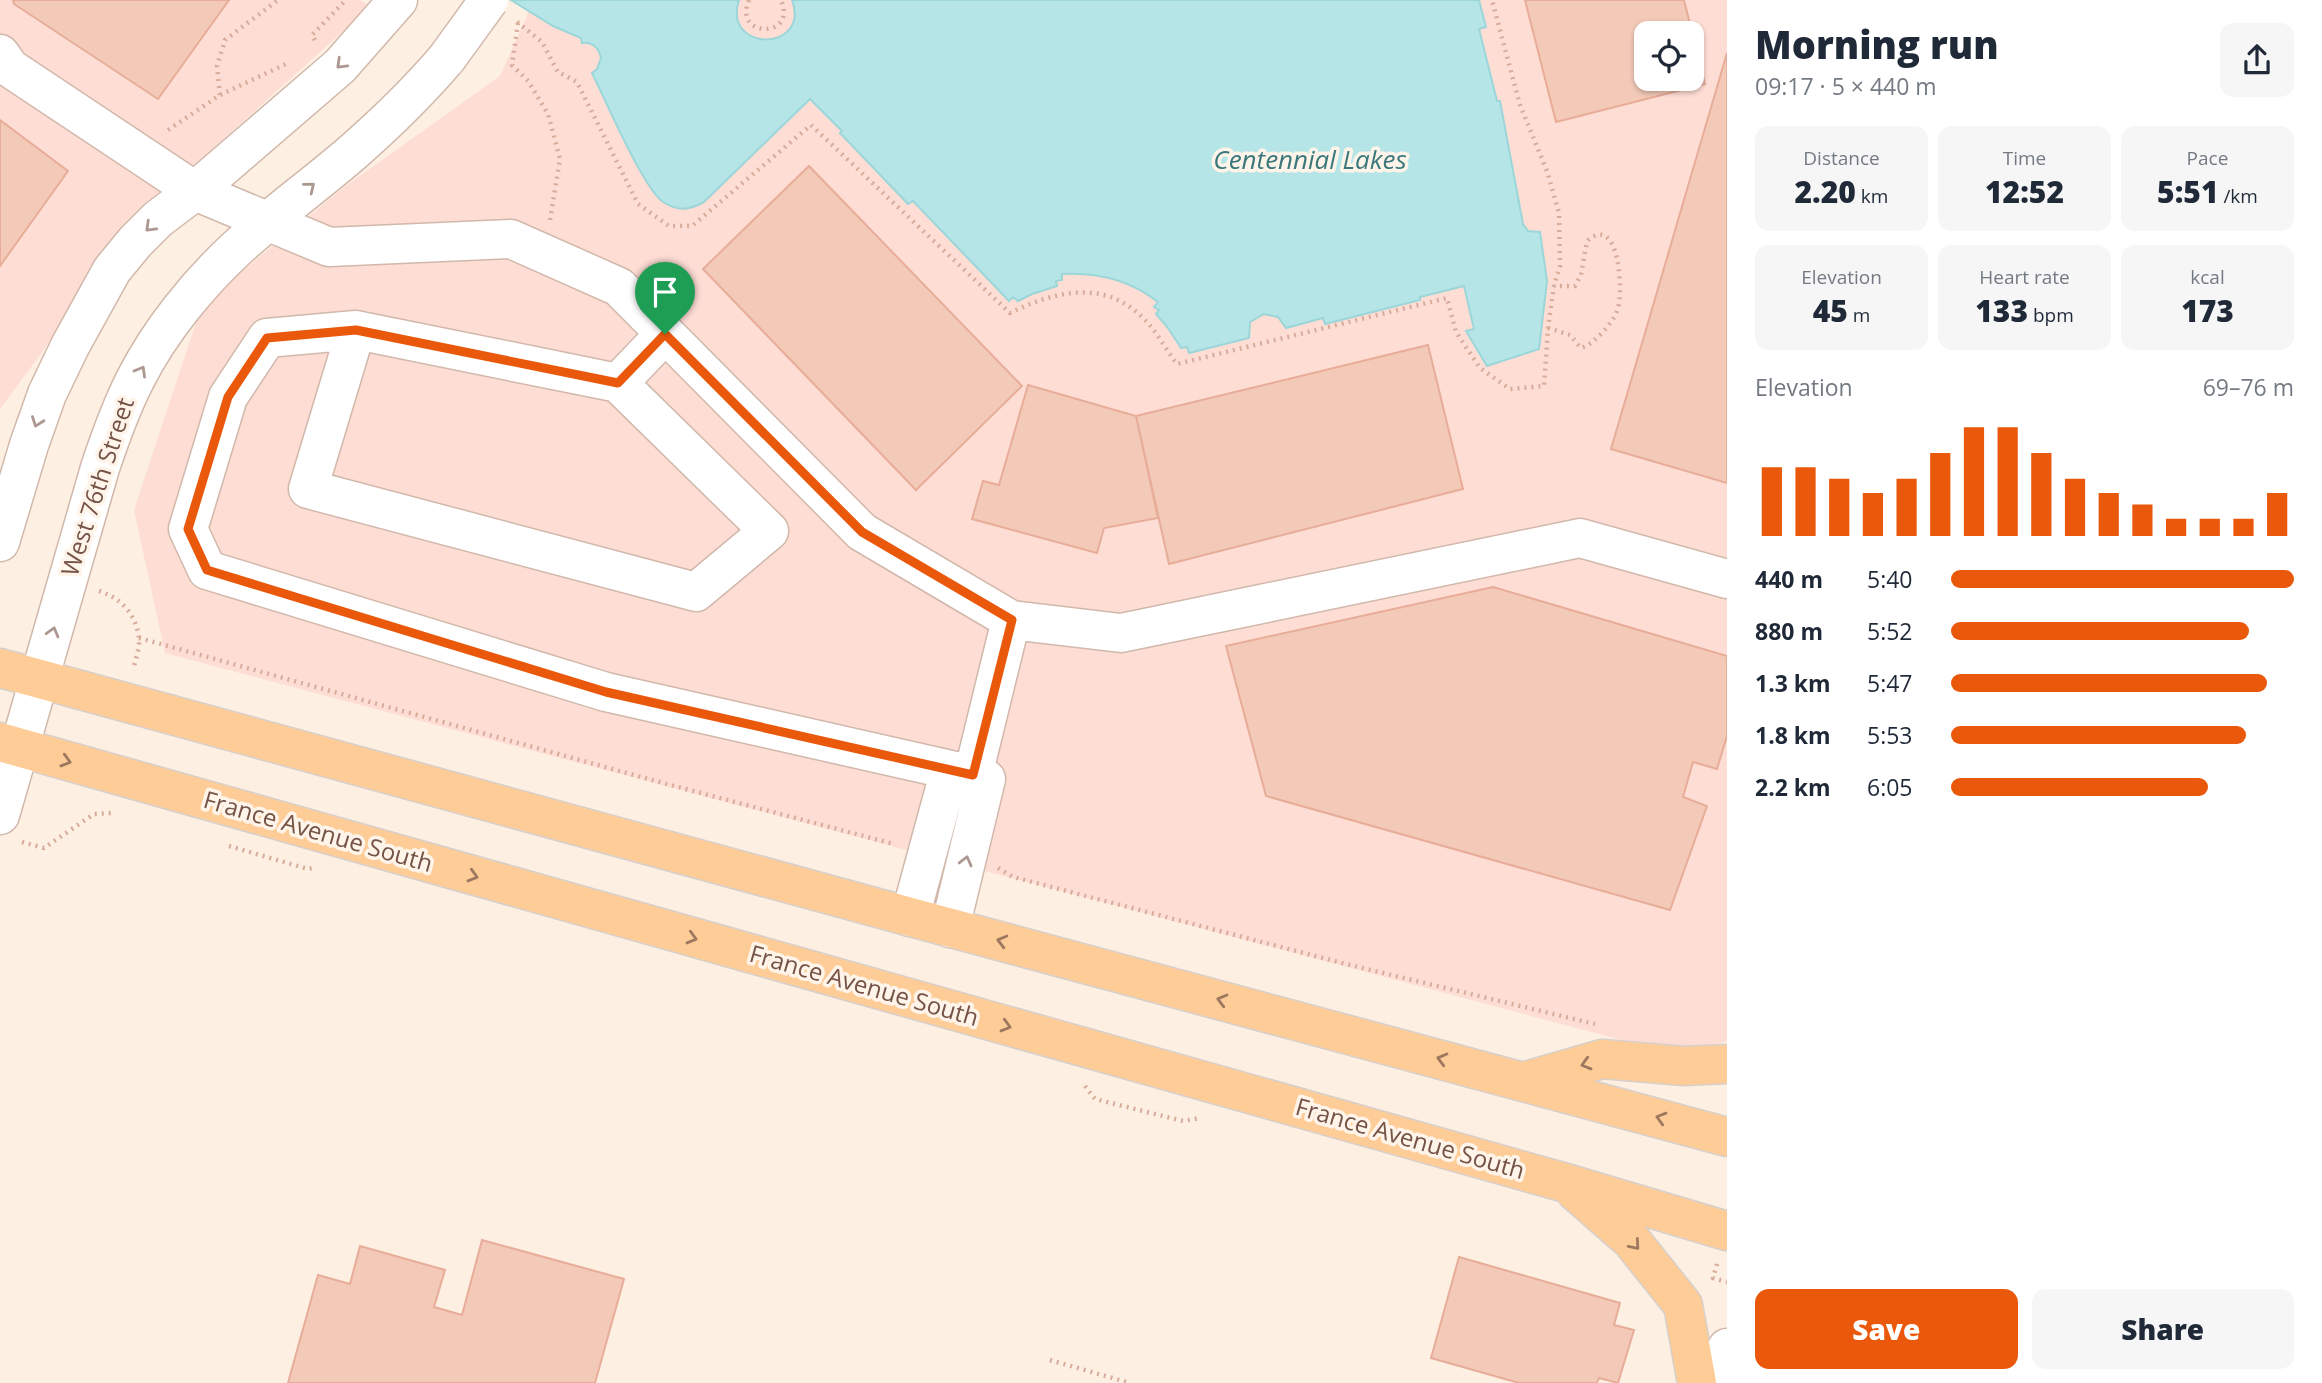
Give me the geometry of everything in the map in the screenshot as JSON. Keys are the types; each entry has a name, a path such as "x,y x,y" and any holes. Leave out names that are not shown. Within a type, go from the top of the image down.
{"main road":[{"path":"0,668 1727,1137"},
{"name":"France Avenue South","path":"10,745 1566,1183 1727,1231"},
{"path":"1526,1081 1602,1059 1684,1066 1727,1064"},
{"path":"1566,1183 1631,1240 1682,1305 1698,1383"}],"street":[{"name":"West 76th Street","path":"6,827 10,745 39,679 100,468 136,378 164,333 236,249 351,153 422,87 447,58 489,0"},
{"path":"0,542 47,394 112,270 158,219 195,191 340,66 393,7"},
{"path":"3,64 195,191 329,247 511,239 619,287 862,532 1012,620 1121,633 1580,538 1727,579"},
{"path":"356,330 308,489 696,592 769,531 618,383 356,330 267,338 228,397 188,529 207,570 606,692 973,775 1012,620"},
{"path":"618,383 665,334"},
{"path":"910,917 950,770"},
{"path":"950,928 986,779"},
{"path":"1717,1383 1727,1348"}],"path":[{"path":"220,94 217,66 225,40 278,0"},
{"path":"312,35 346,0"},
{"path":"749,0 746,10 748,19 753,26 767,30 782,20 784,10 781,0"},
{"path":"544,253 560,159 548,114 528,81 512,65 518,22 542,42 558,72 577,82 638,204 669,226 692,226 811,125 1010,313 1062,293 1085,292 1107,296 1124,302 1146,320 1177,364 1447,298 1456,332 1480,368 1510,389 1544,386 1548,328 1560,266 1559,213 1554,191 1520,105 1492,0"},
{"path":"166,131 220,94 294,60"},
{"path":"1548,328 1570,335 1581,348 1588,346 1612,321 1618,310 1621,280 1618,257 1609,240 1601,236 1591,237 1587,241 1581,275 1575,286 1554,286"},
{"path":"6,827 44,848 70,828 95,814"},
{"path":"1050,1360 1130,1383"}],"shaded area":[{"path":"0,0 360,0 370,7 126,227 43,351 0,409"},
{"path":"534,0 1727,0 1727,1041 1678,1055 165,653 134,510 202,304 347,185 500,76"}],"water":[{"name":"Centennial Lakes","path":"511,0 739,0 737,17 743,30 753,37 766,39 779,37 789,29 794,17 792,0 1479,0 1486,27 1479,29 1497,101 1500,101 1523,224 1528,231 1540,232 1547,281 1539,349 1487,366 1466,331 1474,329 1464,286 1325,324 1323,318 1286,328 1278,317 1264,314 1250,322 1249,338 1189,353 1187,347 1181,348 1156,314 1159,310 1154,307 1158,302 1136,288 1113,279 1088,274 1062,274 1062,280 1056,281 1057,286 1018,301 1013,297 1009,301 913,201 908,204 810,99 704,202 694,207 679,209 663,202 655,194 635,162 592,73 597,69 601,58 597,48 589,43 582,43 581,38 553,26"}],"building":[{"path":"13,0 229,0 158,99 14,4"},
{"path":"1525,0 1684,0 1689,21 1634,21 1634,91 1678,91 1556,122"},
{"path":"1727,53 1727,483 1611,449"},
{"path":"0,120 68,171 0,266"},
{"path":"809,166 1022,386 916,490 703,269"},
{"path":"1428,345 1463,489 1169,564 1136,416"},
{"path":"1028,385 1136,416 1158,518 1104,528 1097,553 972,519 983,481 999,485"},
{"path":"1493,587 1727,656 1727,736 1717,769 1693,762 1683,797 1707,806 1670,910 1266,796 1226,646"},
{"path":"482,1240 624,1279 595,1383 288,1383 318,1275 350,1284 360,1246 445,1270 434,1307 462,1315"},
{"path":"1459,1257 1620,1303 1614,1325 1634,1330 1618,1383 1599,1378 1597,1383 1519,1383 1431,1358"}],"route":[{"path":"356,330 618,383 665,334 862,532 1012,620 973,775 606,692 207,570 188,529 228,397 267,338 356,330"}]}
